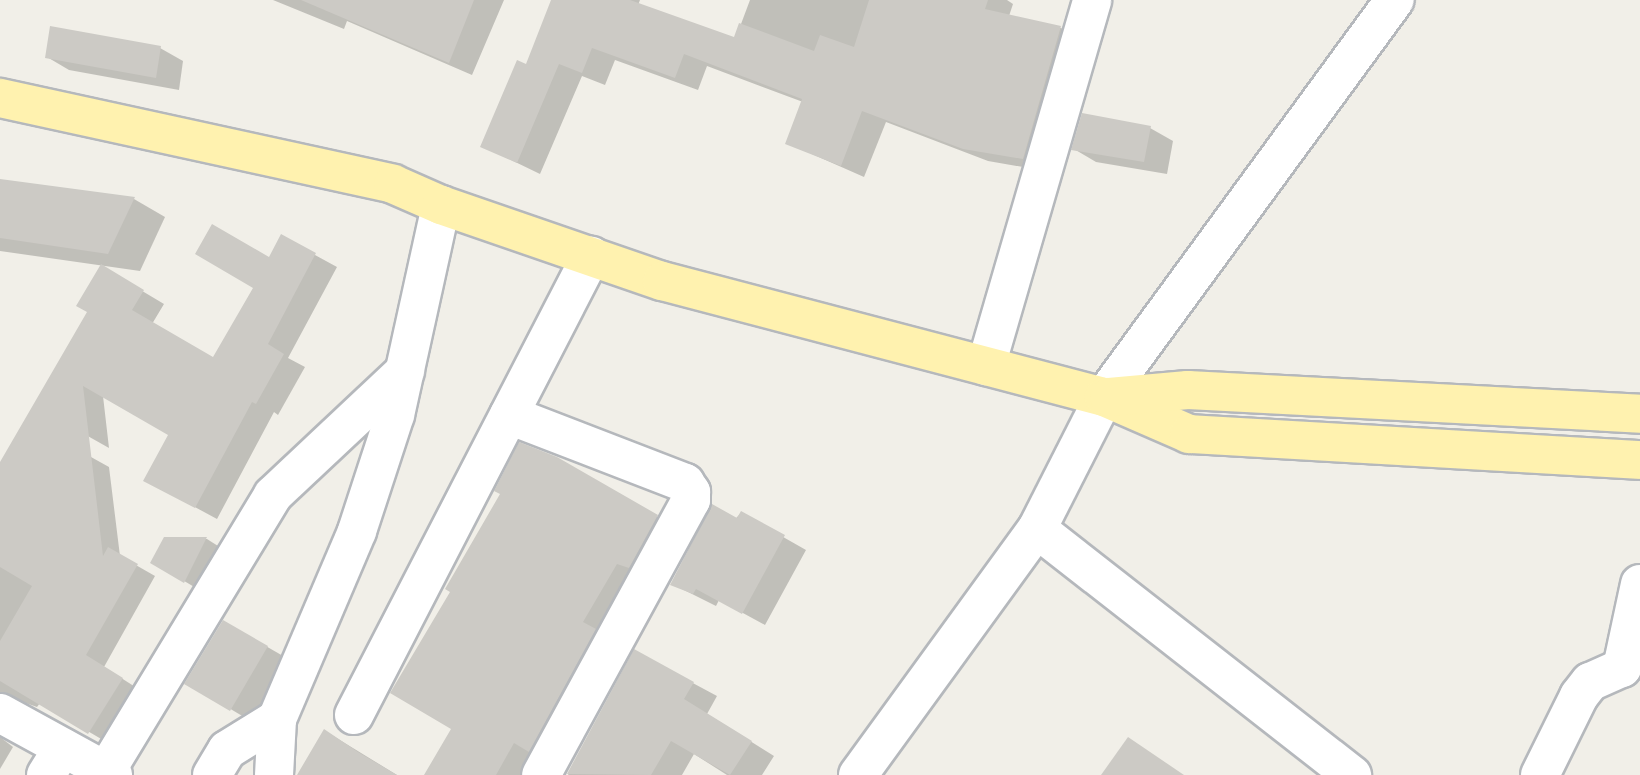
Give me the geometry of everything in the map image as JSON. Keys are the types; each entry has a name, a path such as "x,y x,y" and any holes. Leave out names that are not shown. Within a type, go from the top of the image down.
{"main road":[{"path":"0,97 393,184 441,205 662,281 1104,397 1189,434 1640,460"},
{"path":"1104,397 1188,390 1640,414"}],"street":[{"path":"986,366 1092,0"},
{"path":"859,775 1037,529 1104,397 1395,0"},
{"path":"274,775 278,719 357,531 405,371 441,205"},
{"path":"354,715 591,256"},
{"path":"0,713 55,761 109,773 274,495 405,371"},
{"path":"509,415 685,483 691,492 691,500 541,775"},
{"path":"1037,529 1352,775"},
{"path":"1540,775 1579,696 1590,682 1631,670 1640,584"},
{"path":"212,775 227,750 278,719"}],"building":[{"path":"301,0 474,0 449,63"},
{"path":"551,0 630,0 734,37 739,23 814,51 820,35 854,47 869,0 988,0 985,9 1061,26 1023,159 963,149 862,111 841,166 785,144 802,99 684,54 675,78 592,48 582,73 559,64 517,163 480,147 517,60 526,64"},
{"path":"50,26 161,46 156,78 45,58"},
{"path":"1082,113 1151,126 1144,162 1071,150"},
{"path":"0,179 135,197 108,254 0,238"},
{"path":"212,224 269,257 281,234 316,253 268,344 284,354 256,404 252,402 195,508 143,481 168,435 83,386 103,556 108,547 138,564 86,655 123,678 88,734 0,681 0,641 32,586 0,567 0,462 87,312 76,306 101,264 144,290 132,310 213,357 253,288 195,254"},
{"path":"519,442 557,457 658,515 629,568 617,564 583,622 596,629 529,752 514,743 496,775 424,775 451,729 390,693 450,592 445,589 500,494 494,491"},
{"path":"712,504 737,518 741,511 785,535 742,614 696,589 693,594 670,585"},
{"path":"164,537 207,537 184,583 150,563"},
{"path":"223,620 268,646 230,711 184,684"},
{"path":"634,649 694,682 684,699 752,741 730,775 671,741 651,775 567,774"},
{"path":"324,729 358,752 397,775 297,775"},
{"path":"1128,737 1184,775 1101,775"}]}
